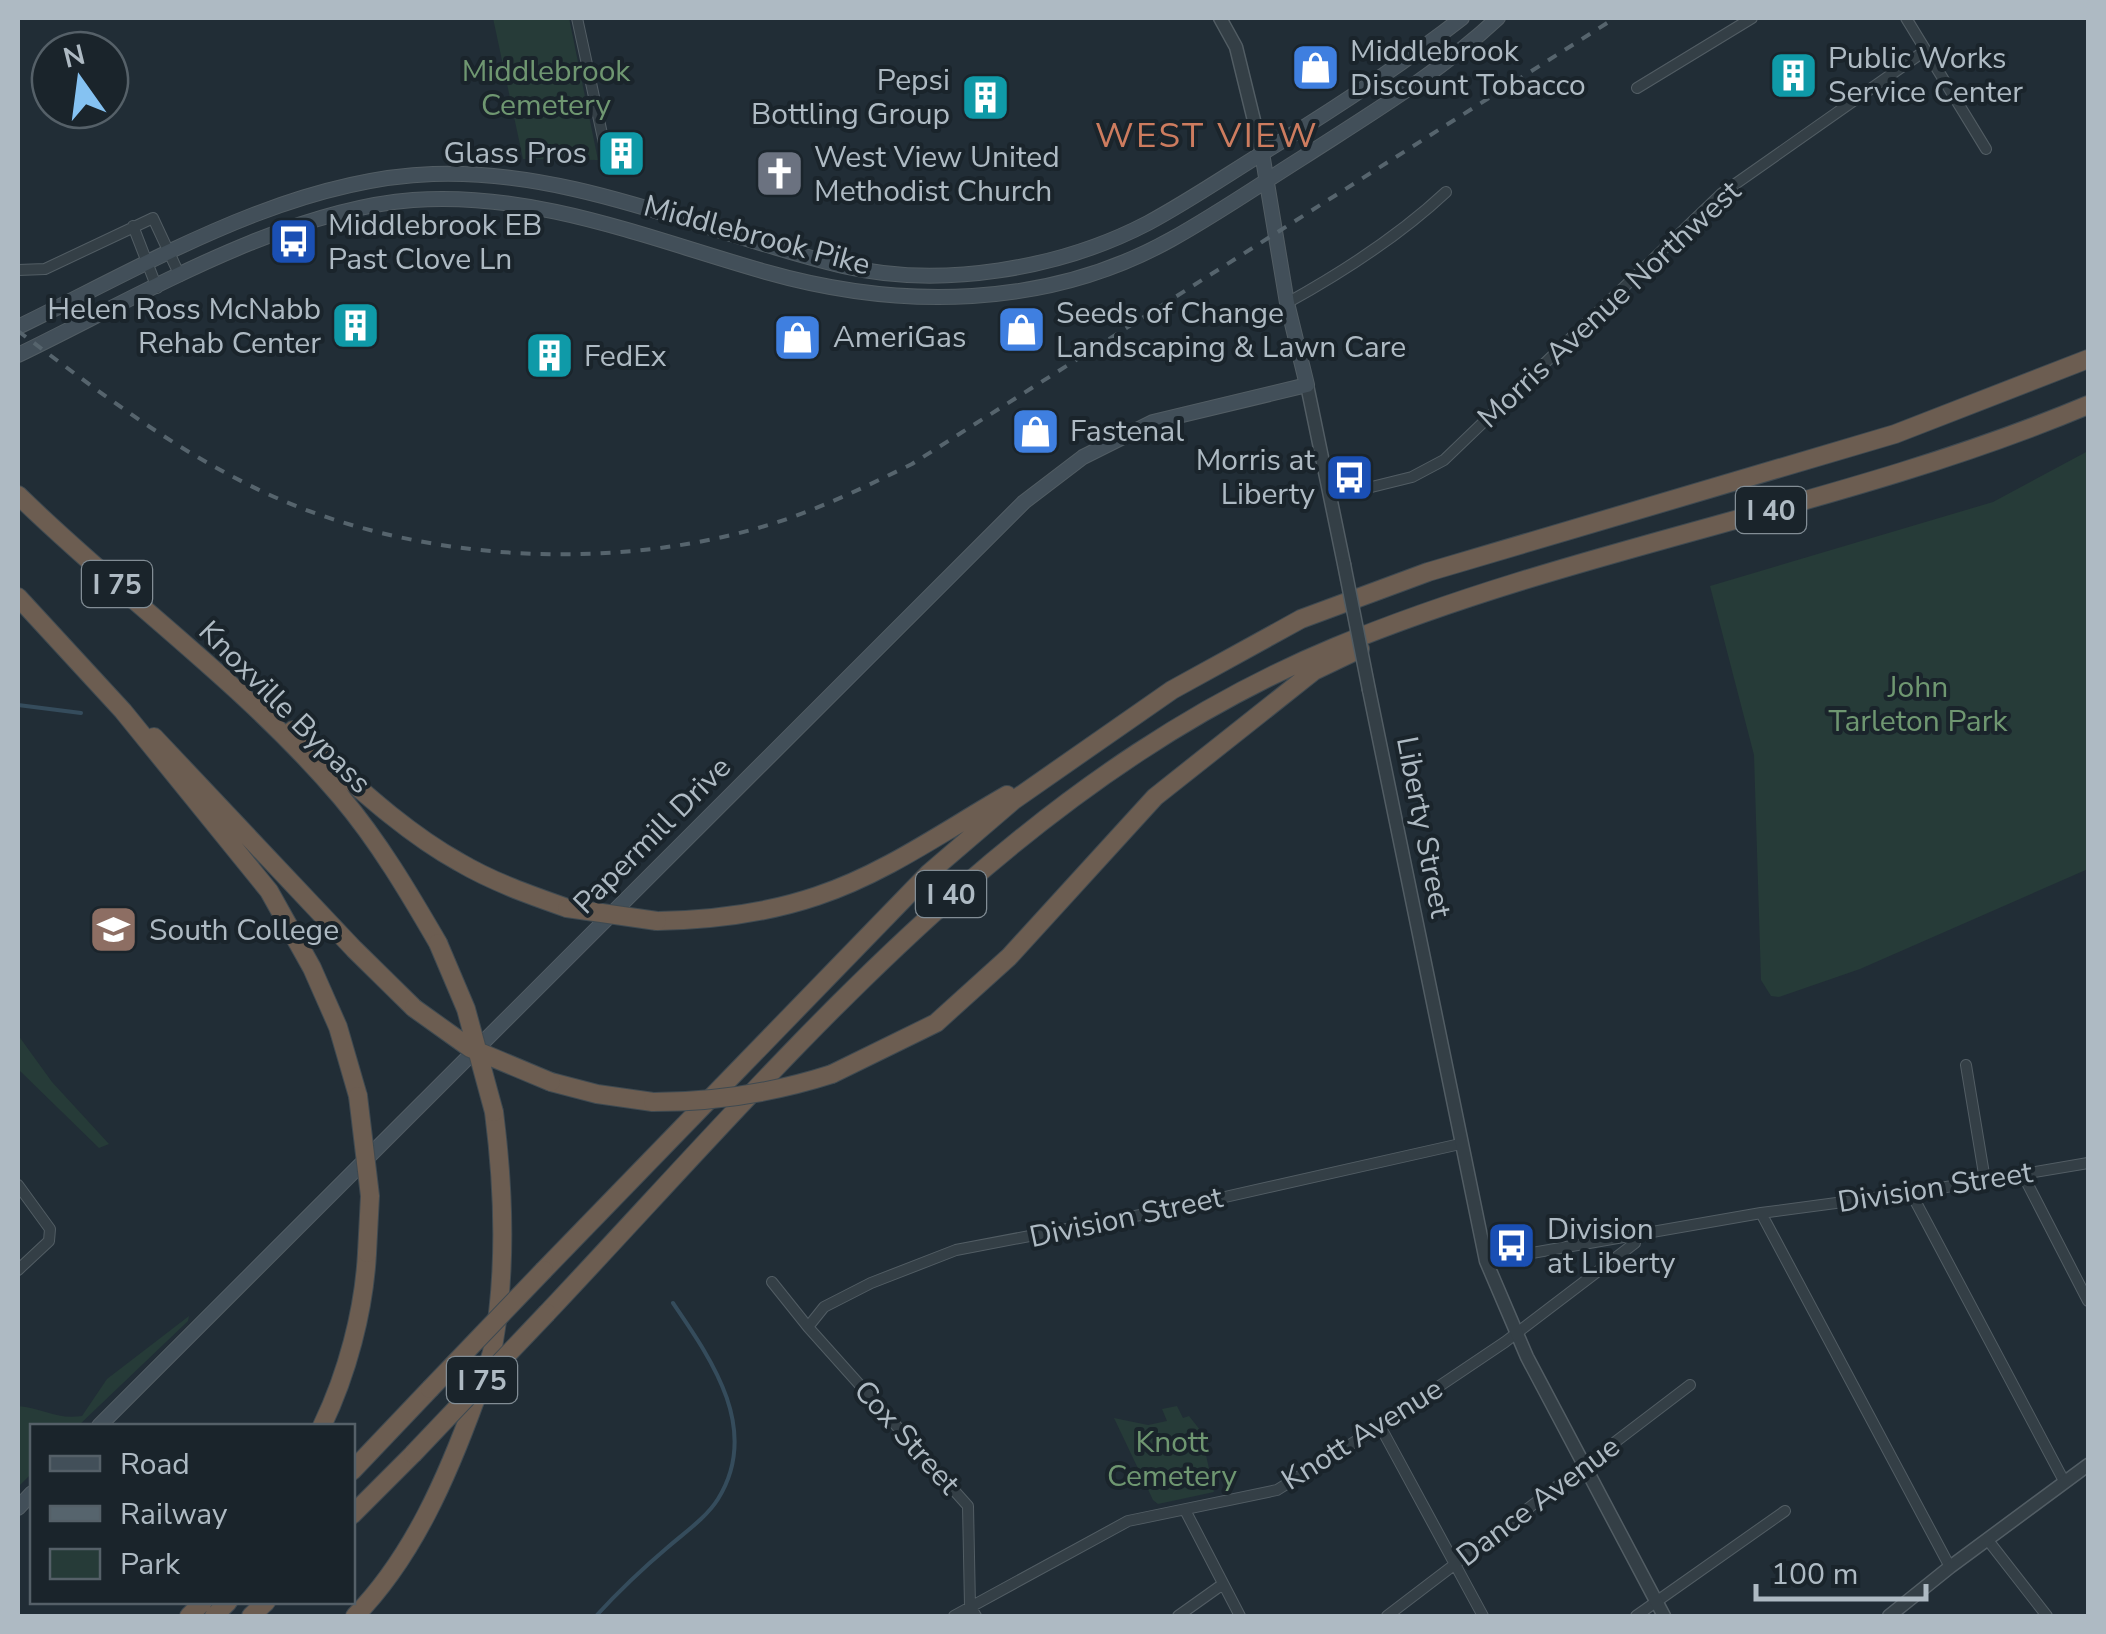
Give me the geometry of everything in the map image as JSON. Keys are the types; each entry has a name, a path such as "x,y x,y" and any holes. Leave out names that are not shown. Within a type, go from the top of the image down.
{"highway":[{"name":"I 40","path":"355,1468 929,873 1014,800 1172,690 1301,619 1428,572 1895,434 2088,359"},
{"name":"I 40","path":"355,1512 940,904 1028,830 1128,758 1234,696 1336,647 1451,606 2034,428 2088,405"},
{"name":"Knoxville Bypass","path":"18,495 217,672 342,798 385,855 438,943 466,1009 494,1112 502,1174 504,1254 492,1350 434,1502 401,1555 355,1616"},
{"name":"I 75","path":"18,597 123,711 254,869 294,931 338,1027 358,1096 370,1196 368,1253 358,1321 323,1424"},
{"path":"123,711 163,744 414,1008 470,1048 551,1082 653,1102 736,1098 832,1074 936,1023 1009,958 1155,797 1314,671 1451,606"},
{"path":"217,672 287,725 393,816 456,862 567,908 657,921 708,920 756,913 818,896 883,866 1102,738"}],"main road":[{"name":"Middlebrook Pike","path":"18,328 272,208 344,186 403,176 500,176 563,188 846,267 903,274 958,274 1040,262 1144,224 1406,61 1462,18"},
{"name":"Middlebrook Pike","path":"18,355 281,231 350,209 414,200 498,200 642,234 841,291 912,299 970,297 1041,286 1103,270 1172,239 1422,82 1498,18"},
{"name":"Liberty Street","path":"1262,153 1287,303 1307,385"},
{"name":"Papermill Drive","path":"101,1424 1024,502 1083,457 1153,422 1307,385"}],"street":[{"path":"577,18 607,156"},
{"name":"Liberty Street","path":"1220,18 1236,48 1262,153"},
{"path":"1637,88 1752,18"},
{"path":"1906,18 1986,149"},
{"name":"Morris Avenue Northwest","path":"1330,497 1412,477 1444,460 1720,194 1926,50"},
{"path":"1287,303 1383,242 1446,192"},
{"path":"18,270 45,269 153,218 180,276"},
{"path":"133,226 157,288"},
{"name":"Liberty Street","path":"1307,385 1486,1261 1516,1334 1664,1616"},
{"path":"1966,1065 1985,1180"},
{"name":"Division Street","path":"808,1327 824,1307 956,1250 1172,1209 1460,1144"},
{"name":"Division Street","path":"1486,1261 1634,1239 1761,1213 2088,1163"},
{"path":"2022,1173 2088,1301"},
{"path":"18,1185 50,1229 49,1241 18,1270"},
{"path":"1911,1193 2064,1480"},
{"path":"1761,1213 1950,1567"},
{"name":"Knott Avenue","path":"954,1616 973,1611 1128,1521 1277,1490 1516,1334 1634,1239"},
{"name":"Cox Street","path":"772,1282 968,1506 973,1611"},
{"name":"Dance Avenue","path":"1386,1616 1690,1385"},
{"path":"1380,1426 1483,1616"},
{"path":"1889,1616 2088,1465"},
{"path":"1185,1510 1240,1616"},
{"path":"1636,1616 1785,1511"},
{"path":"1987,1539 2047,1616"},
{"path":"1178,1616 1223,1584"}],"green space":[{"name":"Middlebrook Cemetery","path":"493,18 569,18 598,160 523,159"},
{"name":"John Tarleton Park","path":"2088,451 2088,869 1860,969 1779,997 1771,996 1761,980 1754,755 1710,586 1993,502"},
{"path":"18,1035 52,1082 109,1144 99,1148 18,1069"},
{"path":"189,1316 80,1424 30,1424 30,1475 18,1487 18,1406 82,1416 107,1379"},
{"name":"Knott Cemetery","path":"1177,1406 1183,1418 1189,1416 1208,1440 1206,1455 1214,1492 1158,1504 1114,1418 1148,1425 1167,1421 1162,1409"}],"waterway":[{"path":"18,705 81,713"},
{"path":"596,1616 707,1513 730,1473 735,1447 726,1396 703,1348 673,1303"}],"railway":[{"path":"18,331 128,412 215,467 307,510 373,531 442,545 512,553 654,549 722,537 803,513 912,464 1615,18"}],"place":[{"name":"Middlebrook Discount Tobacco","path":"1315,68"},
{"name":"Public Works Service Center","path":"1793,75"},
{"name":"Pepsi Bottling Group","path":"985,97"},
{"name":"Glass Pros","path":"622,153"},
{"name":"West View United Methodist Church","path":"779,174"},
{"name":"Middlebrook EB Past Clove Ln","path":"293,242"},
{"name":"Helen Ross McNabb Rehab Center","path":"356,326"},
{"name":"Seeds of Change Landscaping & Lawn Care","path":"1021,330"},
{"name":"AmeriGas","path":"798,337"},
{"name":"FedEx","path":"549,356"},
{"name":"Fastenal","path":"1035,431"},
{"name":"Morris at Liberty","path":"1350,477"},
{"name":"South College","path":"114,930"},
{"name":"Division at Liberty","path":"1512,1246"}],"district":[{"name":"WEST VIEW","path":"1207,135"}]}
